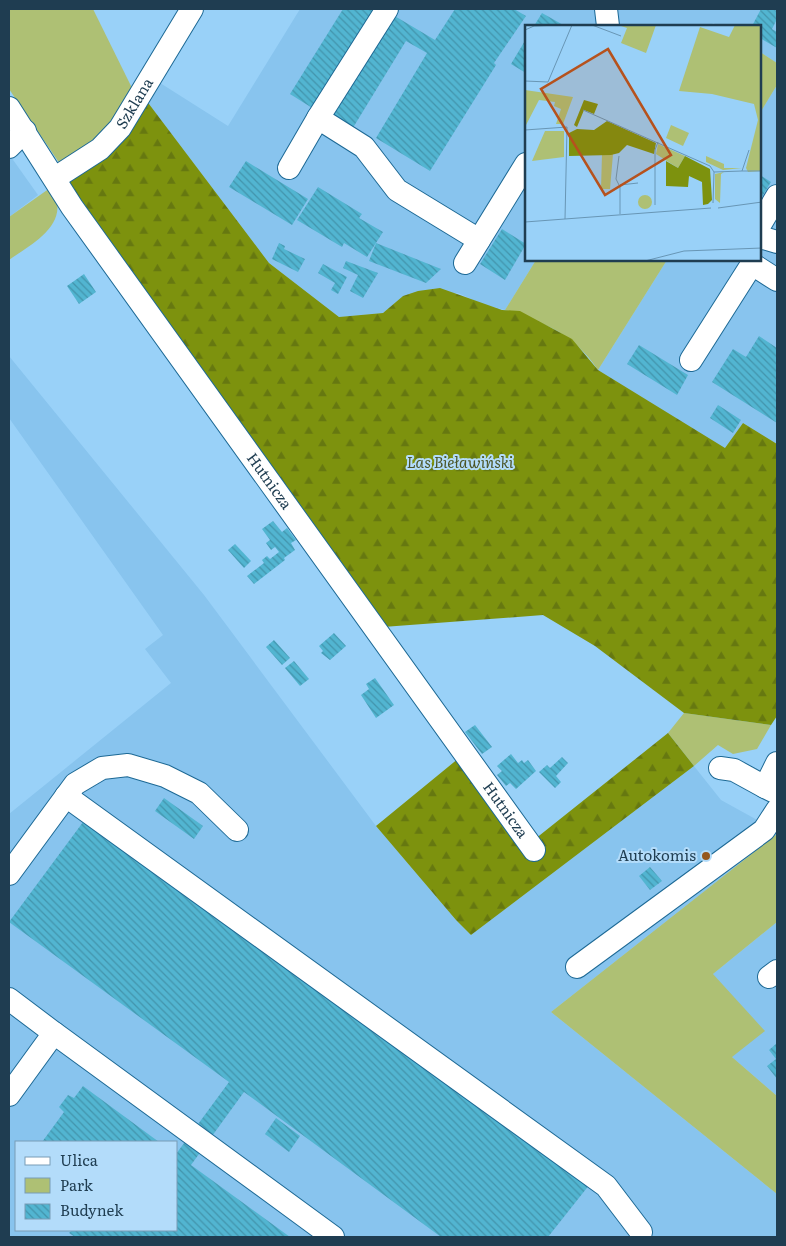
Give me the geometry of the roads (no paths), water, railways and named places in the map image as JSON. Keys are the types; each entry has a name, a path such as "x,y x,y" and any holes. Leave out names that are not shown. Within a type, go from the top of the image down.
{"street":[{"name":"Szklana","path":"54,178 100,149 120,128 192,9"},
{"path":"289,168 318,118 387,9"},
{"path":"606,9 608,25"},
{"name":"Hutnicza","path":"9,108 78,215 534,850"},
{"path":"318,118 364,147 397,190 479,240"},
{"path":"9,147 25,131"},
{"path":"465,263 525,166"},
{"path":"761,222 777,196"},
{"path":"761,238 777,242"},
{"path":"691,360 752,264 777,280"},
{"path":"720,768 734,770 771,790 777,763"},
{"path":"9,874 75,784 102,768 128,765 165,776 199,793 236,830"},
{"path":"66,796 606,1186 637,1236"},
{"path":"576,968 764,830 777,810"},
{"path":"9,999 333,1237"},
{"path":"9,1096 54,1033"}],"place":[{"name":"Autokomis","path":"706,856"}],"park label":[{"name":"Las Bieławiński","path":"460,463"}]}
